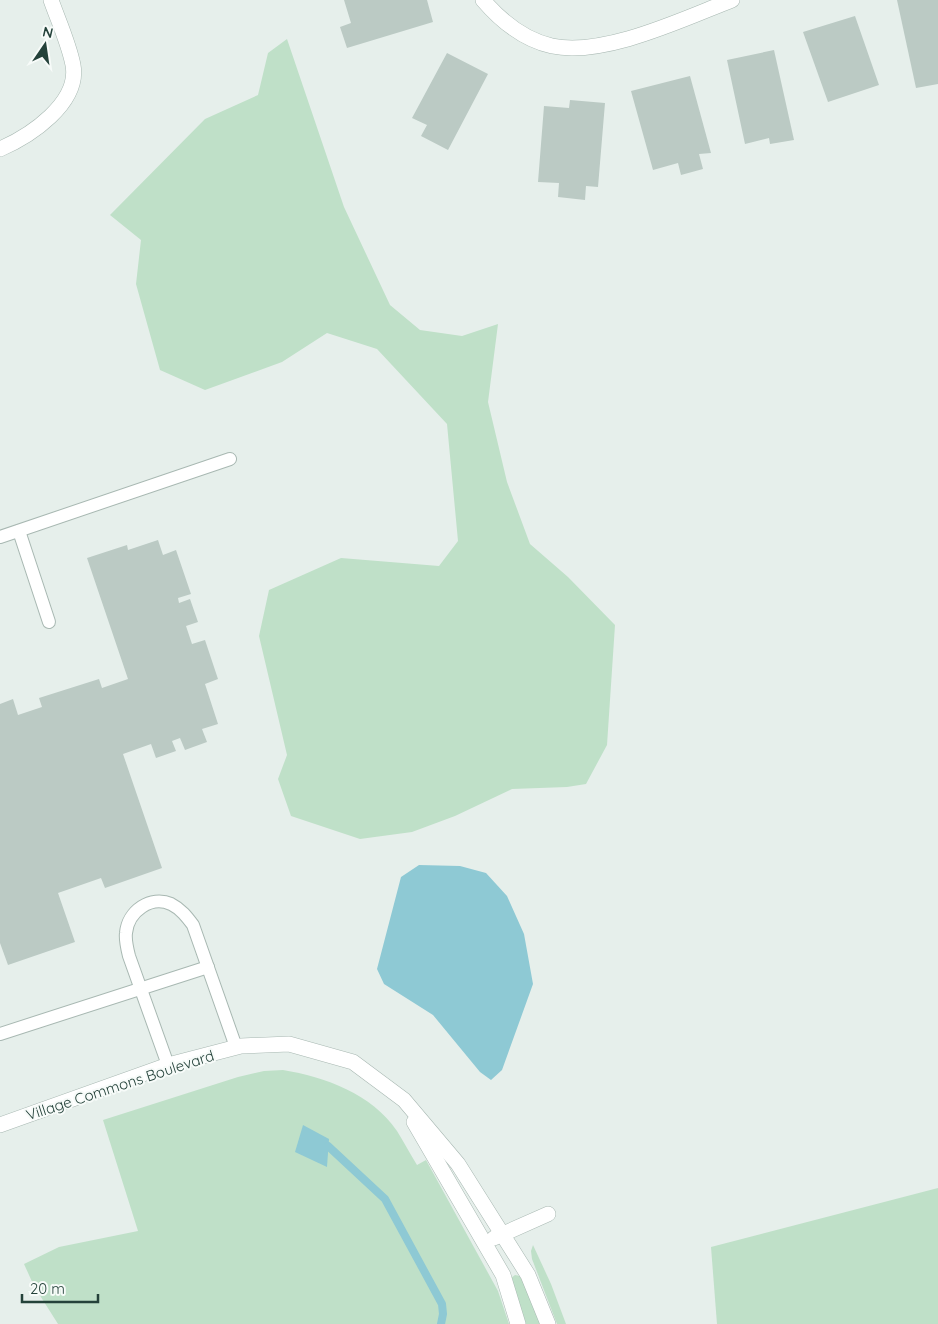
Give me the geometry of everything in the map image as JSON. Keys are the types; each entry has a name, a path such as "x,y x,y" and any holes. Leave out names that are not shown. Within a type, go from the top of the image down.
{"street":[{"path":"0,149 40,126 59,107 73,86 73,66 51,0"},
{"path":"483,0 500,18 522,34 553,46 568,48 599,46 628,40 732,0"},
{"name":"Village Commons Boulevard","path":"0,1124 168,1065 236,1047 289,1044 353,1062 404,1100 458,1164 528,1274 548,1324"},
{"name":"Village Commons Boulevard","path":"404,1100 421,1136 502,1275 518,1324"},
{"path":"483,1242 548,1214"}],"lane":[{"path":"0,537 230,459"},
{"path":"19,531 49,622"},
{"path":"168,1065 129,956 126,931 138,909 147,903 158,901 170,904 182,911 193,925 236,1047"},
{"path":"0,1034 208,967"}],"green space":[{"path":"287,39 344,207 390,305 420,330 462,336 498,324 488,402 507,482 530,544 568,577 615,625 607,745 586,784 567,787 512,789 455,816 412,832 360,839 291,816 278,779 287,755 259,636 269,590 341,558 439,566 458,541 447,424 377,349 327,333 282,362 205,390 160,370 136,284 141,240 110,215 205,119 258,95 268,53"},
{"path":"283,1070 315,1077 361,1097 387,1118 417,1165 426,1160 498,1291 509,1324 58,1324 34,1286 24,1264 59,1247 138,1231 103,1120 238,1077 264,1071"},
{"path":"938,1188 938,1324 717,1324 711,1247"},
{"path":"533,1245 551,1284 566,1324 557,1324 532,1259 531,1251"},
{"path":"515,1275 520,1276 522,1279 540,1324 526,1324 510,1282 511,1278"}],"water":[{"path":"419,865 460,866 486,873 507,896 524,934 533,984 502,1070 491,1080 480,1072 433,1015 384,984 377,969 401,877"},
{"path":"303,1125 329,1139 327,1167 295,1152"}],"building":[{"path":"344,0 427,0 433,22 347,48 340,27 351,23"},
{"path":"897,0 938,0 938,84 916,88"},
{"path":"855,16 879,85 828,102 803,32"},
{"path":"774,50 794,140 770,144 769,138 745,144 727,60"},
{"path":"447,53 488,74 448,150 421,136 427,125 412,118"},
{"path":"690,76 711,153 699,154 703,169 681,175 678,163 653,170 631,91"},
{"path":"570,100 605,103 598,187 586,186 585,200 558,197 559,183 538,182 544,106 569,108"},
{"path":"158,540 163,555 176,550 191,594 178,598 179,603 190,599 198,622 186,626 192,644 205,640 218,679 205,684 218,724 202,729 207,742 185,750 180,738 172,741 176,751 156,758 151,744 123,754 162,868 105,888 101,878 58,893 75,942 8,965 0,943 0,704 13,699 18,715 42,707 39,698 99,679 102,688 128,679 87,558 127,545 128,550"}],"waterway":[{"path":"328,1146 385,1199 442,1304 441,1324"}]}
